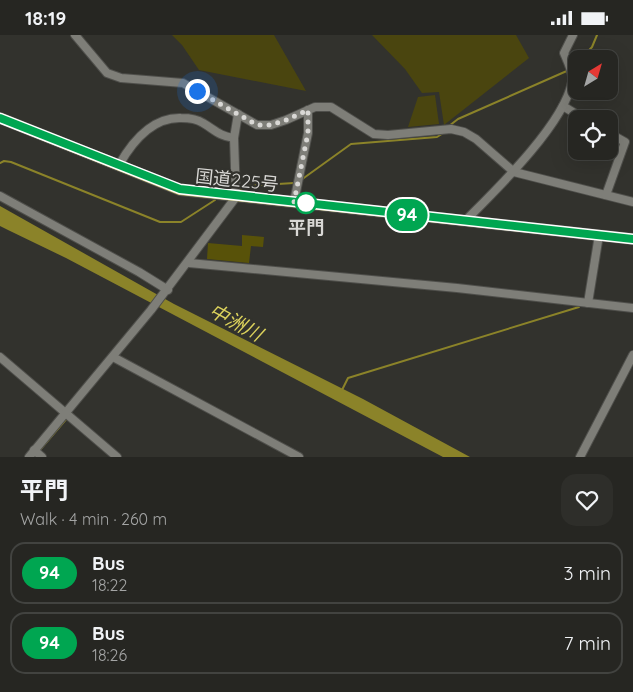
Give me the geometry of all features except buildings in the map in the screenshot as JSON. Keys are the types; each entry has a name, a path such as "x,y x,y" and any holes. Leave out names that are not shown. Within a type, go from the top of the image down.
{"highway":[{"name":"国道225号","path":"0,118 180,189 236,197 633,239"}],"street":[{"path":"75,35 107,73 121,79 183,83 257,125 271,125 316,107 330,107 374,133 388,135 451,129 464,132 476,139 514,171 633,202"},
{"path":"466,220 514,171 563,106 573,80 564,53 573,35"},
{"path":"563,106 569,110"},
{"path":"294,202 308,133 308,110"},
{"path":"29,457 38,453 167,291 236,197 234,138 238,114"},
{"path":"119,165 130,146 162,120 190,118 203,122 218,134 234,138"},
{"path":"606,195 625,142 618,138"},
{"path":"0,196 139,272 167,291"},
{"path":"588,303 599,235"},
{"path":"189,263 633,308"},
{"path":"580,457 633,355"},
{"path":"0,357 68,413 117,457"},
{"path":"113,357 299,457"}],"shaded area":[{"path":"172,35 274,35 306,91 199,70 182,45"},
{"path":"372,35 516,35 529,58 444,125 439,92 422,93 405,69"},
{"path":"435,95 439,124 408,127 418,97"},
{"path":"0,206 174,304 363,399 470,457 443,457 66,258 0,226"}],"waterway":[{"path":"589,50 597,35"},
{"path":"449,126 458,119 568,70"},
{"path":"301,180 351,144 437,137 445,132"},
{"path":"0,163 4,161 11,162 160,222 181,222 215,200"},
{"path":"240,189 247,186 294,183"},
{"path":"342,390 348,378 579,307"},
{"path":"39,451 68,417"}],"bus line":[{"name":"94","path":"0,118 180,189 236,197 307,203 456,221 466,220 633,239"}],"place":[{"name":"平門","path":"306,203"}],"route":[{"path":"197,91 257,125 271,125 308,110 308,133 294,202 306,203"}],"water label":[{"name":"中洲川","path":"236,322"}]}
